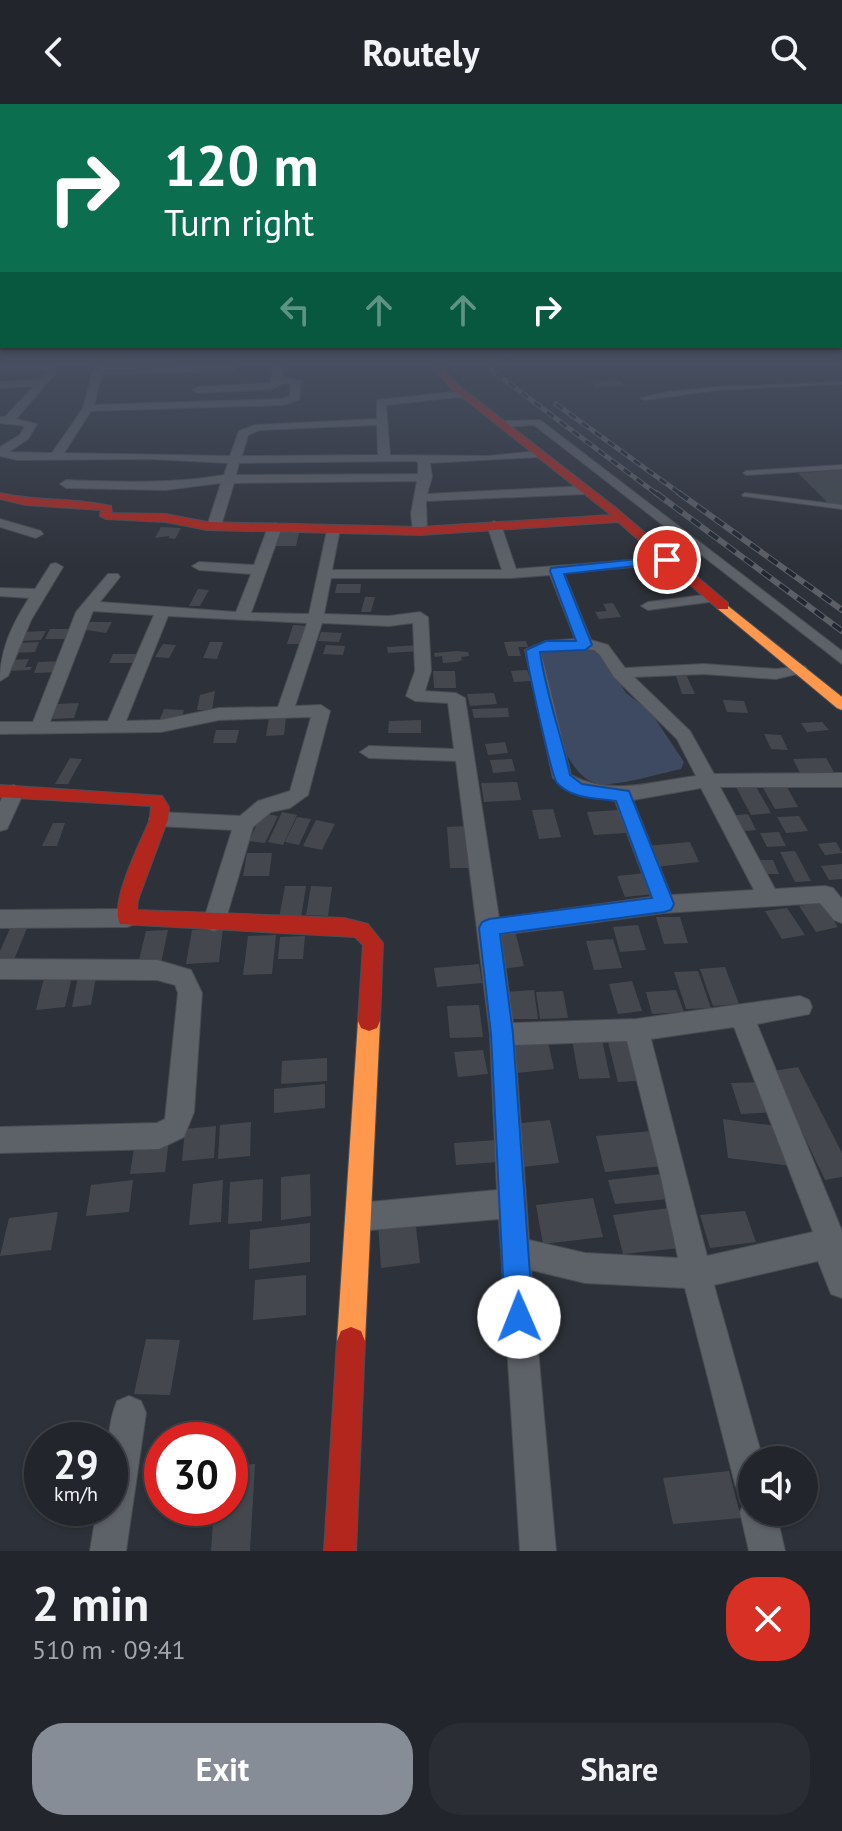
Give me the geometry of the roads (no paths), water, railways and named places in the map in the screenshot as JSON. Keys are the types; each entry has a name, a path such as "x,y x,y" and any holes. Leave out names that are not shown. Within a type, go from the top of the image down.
{"street":[{"path":"0,453 27,432"},
{"path":"55,458 72,432"},
{"path":"214,526 243,433 247,432"},
{"path":"383,432 384,457"},
{"path":"514,432 842,705"},
{"path":"548,432 842,659"},
{"path":"0,453 17,457 55,458 384,457 424,460 539,454"},
{"path":"420,531 424,460"},
{"path":"66,484 188,486 228,479 361,480 423,487 586,490"},
{"path":"423,487 499,486"},
{"path":"0,496 57,506 99,505 107,508 106,516 166,518 214,526 420,531 619,518"},
{"path":"0,523 36,534"},
{"path":"494,525 511,574"},
{"path":"242,617 275,527"},
{"path":"285,711 316,618 333,529"},
{"path":"323,574 511,574 667,560"},
{"path":"199,566 260,570"},
{"path":"0,676 18,630 56,567"},
{"path":"556,571 585,645"},
{"path":"39,728 84,612 113,577"},
{"path":"0,592 39,594"},
{"path":"648,606 712,598"},
{"path":"90,606 242,617 389,621 420,617 423,671 415,696 456,698 489,928 502,1034 518,1252 519,1317 538,1551"},
{"path":"114,728 163,611"},
{"path":"770,898 719,808 710,781 690,744 675,725 620,673 605,650 596,645 585,645 533,650 536,677 552,726 562,778 577,790 622,795 710,781 842,780"},
{"path":"620,673 704,669 776,674 799,669"},
{"path":"0,728 114,728 182,723 219,714 321,711 298,795 283,803 265,806 244,823 214,922"},
{"path":"369,752 463,755"},
{"path":"0,824 7,792 153,798 162,807 128,900 127,918"},
{"path":"622,795 664,904"},
{"path":"159,819 244,823"},
{"path":"489,928 664,904 833,893 842,914"},
{"path":"0,919 127,918 344,926 361,930 373,943 340,1551"},
{"path":"0,969 157,970 183,977 190,993 181,1112 175,1128 159,1136 0,1140"},
{"path":"502,1034 636,1030 800,1007"},
{"path":"742,1016 833,1242 842,1283"},
{"path":"636,1030 742,1446"},
{"path":"359,1217 514,1203"},
{"path":"518,1252 585,1268 696,1274 833,1242"},
{"path":"108,1551 129,1413"},
{"path":"761,1526 767,1551"}],"lane":[{"path":"746,473 842,467"},
{"path":"745,495 842,507"}],"water":[{"path":"569,646 600,651 626,693 650,711 684,762 681,769 602,784 587,779 575,767 557,730 540,652"}],"railway":[{"path":"573,432 658,495"},
{"path":"594,432 682,495"},
{"path":"656,493 842,631"},
{"path":"679,493 842,610"}]}
